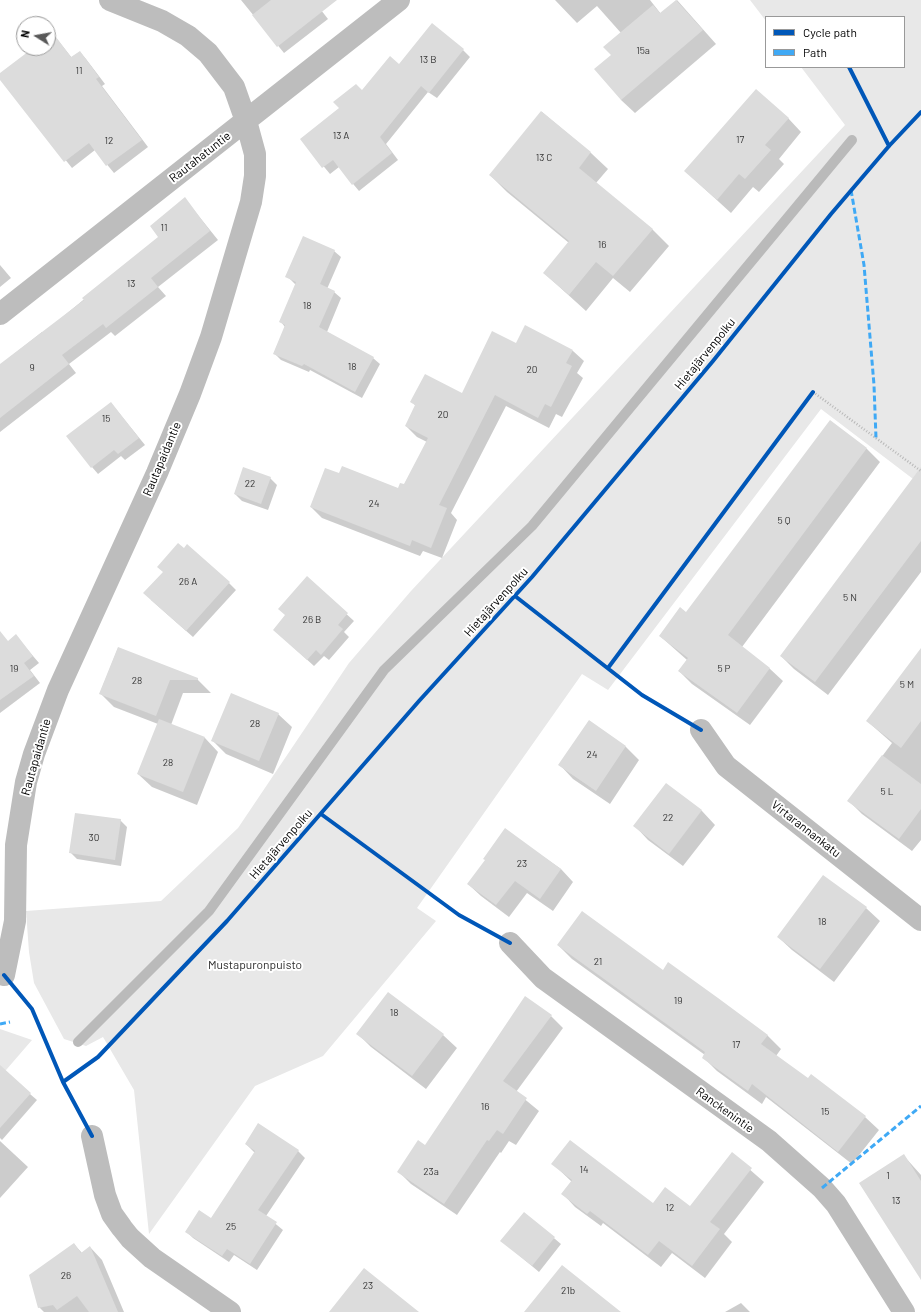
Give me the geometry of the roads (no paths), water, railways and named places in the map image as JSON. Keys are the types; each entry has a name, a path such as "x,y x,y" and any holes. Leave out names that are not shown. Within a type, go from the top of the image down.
{"street":[{"name":"Rautapaidantie","path":"4,975 15,921 16,845 26,782 34,754 58,690 157,474 190,394 210,337 251,202 255,176 254,154 246,121 234,87 208,53 188,36 162,21 110,0"},
{"name":"Rautahatuntie","path":"0,314 399,0"},
{"name":"Virtarannankatu","path":"701,730 726,766 921,920"},
{"name":"Ranckenintie","path":"510,943 544,978 769,1141 822,1188 836,1204 904,1312"},
{"path":"92,1136 105,1195 112,1214 122,1228 130,1238 152,1258 230,1312"}],"waterway":[{"path":"78,1042 209,911 384,670 532,526 852,140"}],"park label":[{"name":"Mustapuronpuisto","path":"255,965"}]}
